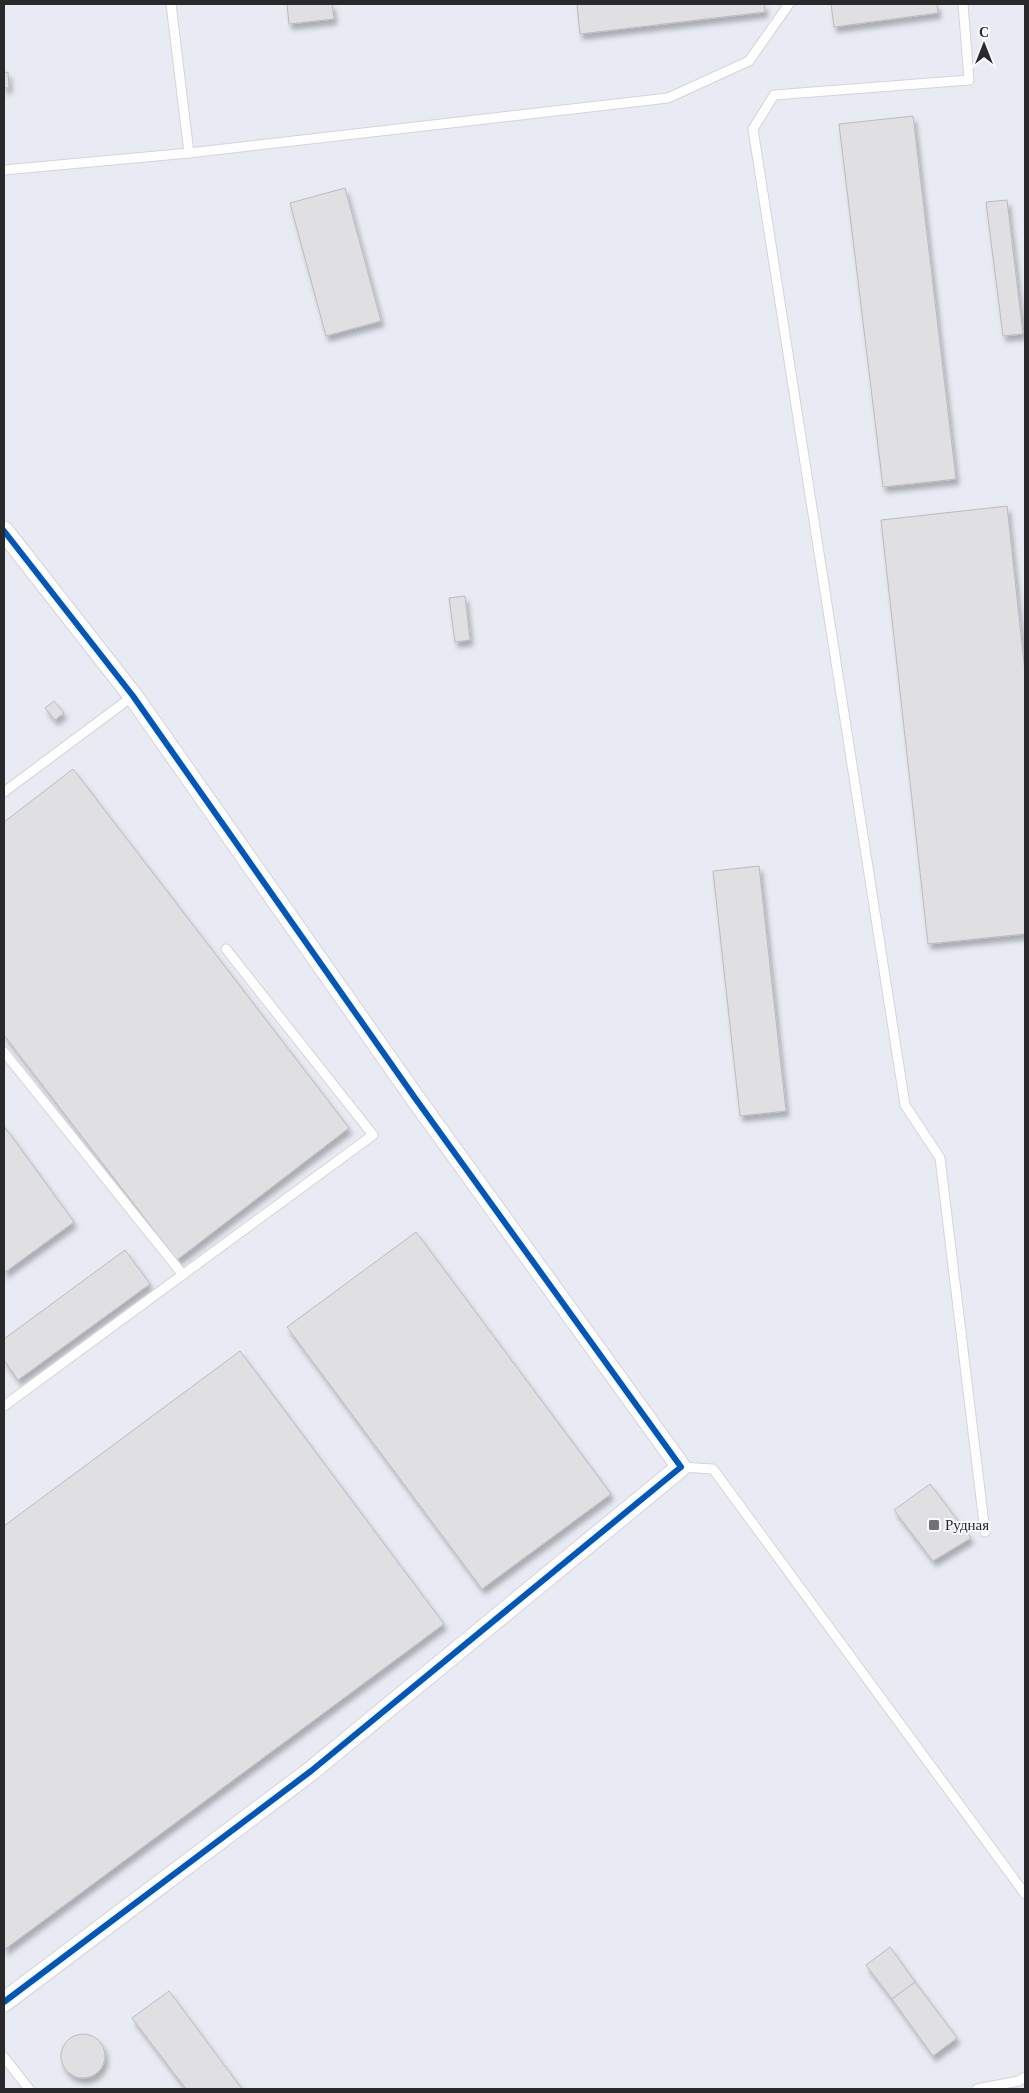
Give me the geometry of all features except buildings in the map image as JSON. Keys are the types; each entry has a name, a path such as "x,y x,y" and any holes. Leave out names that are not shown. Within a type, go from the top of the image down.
{"street":[{"path":"4,531 133,696 415,1098 682,1467 311,1771 4,2002"}],"lane":[{"path":"172,4 189,153"},
{"path":"4,170 189,153 668,98 749,61 789,4"},
{"path":"963,4 969,80 774,95 753,129 905,1105 940,1158 985,1532"},
{"path":"4,792 133,696"},
{"path":"4,1406 373,1135 226,949"},
{"path":"4,1052 183,1275"},
{"path":"682,1467 712,1469 1025,1894"},
{"path":"4,2058 29,2089"},
{"path":"977,2089 1019,2081 1025,2077"}],"shaded area":[{"path":"4,4 1025,4 1025,2089 4,2089"}],"cycle path":[{"path":"4,531 133,696 415,1098 681,1467 311,1771 4,2002"}],"place":[{"name":"Рудная","path":"934,1525"}]}
